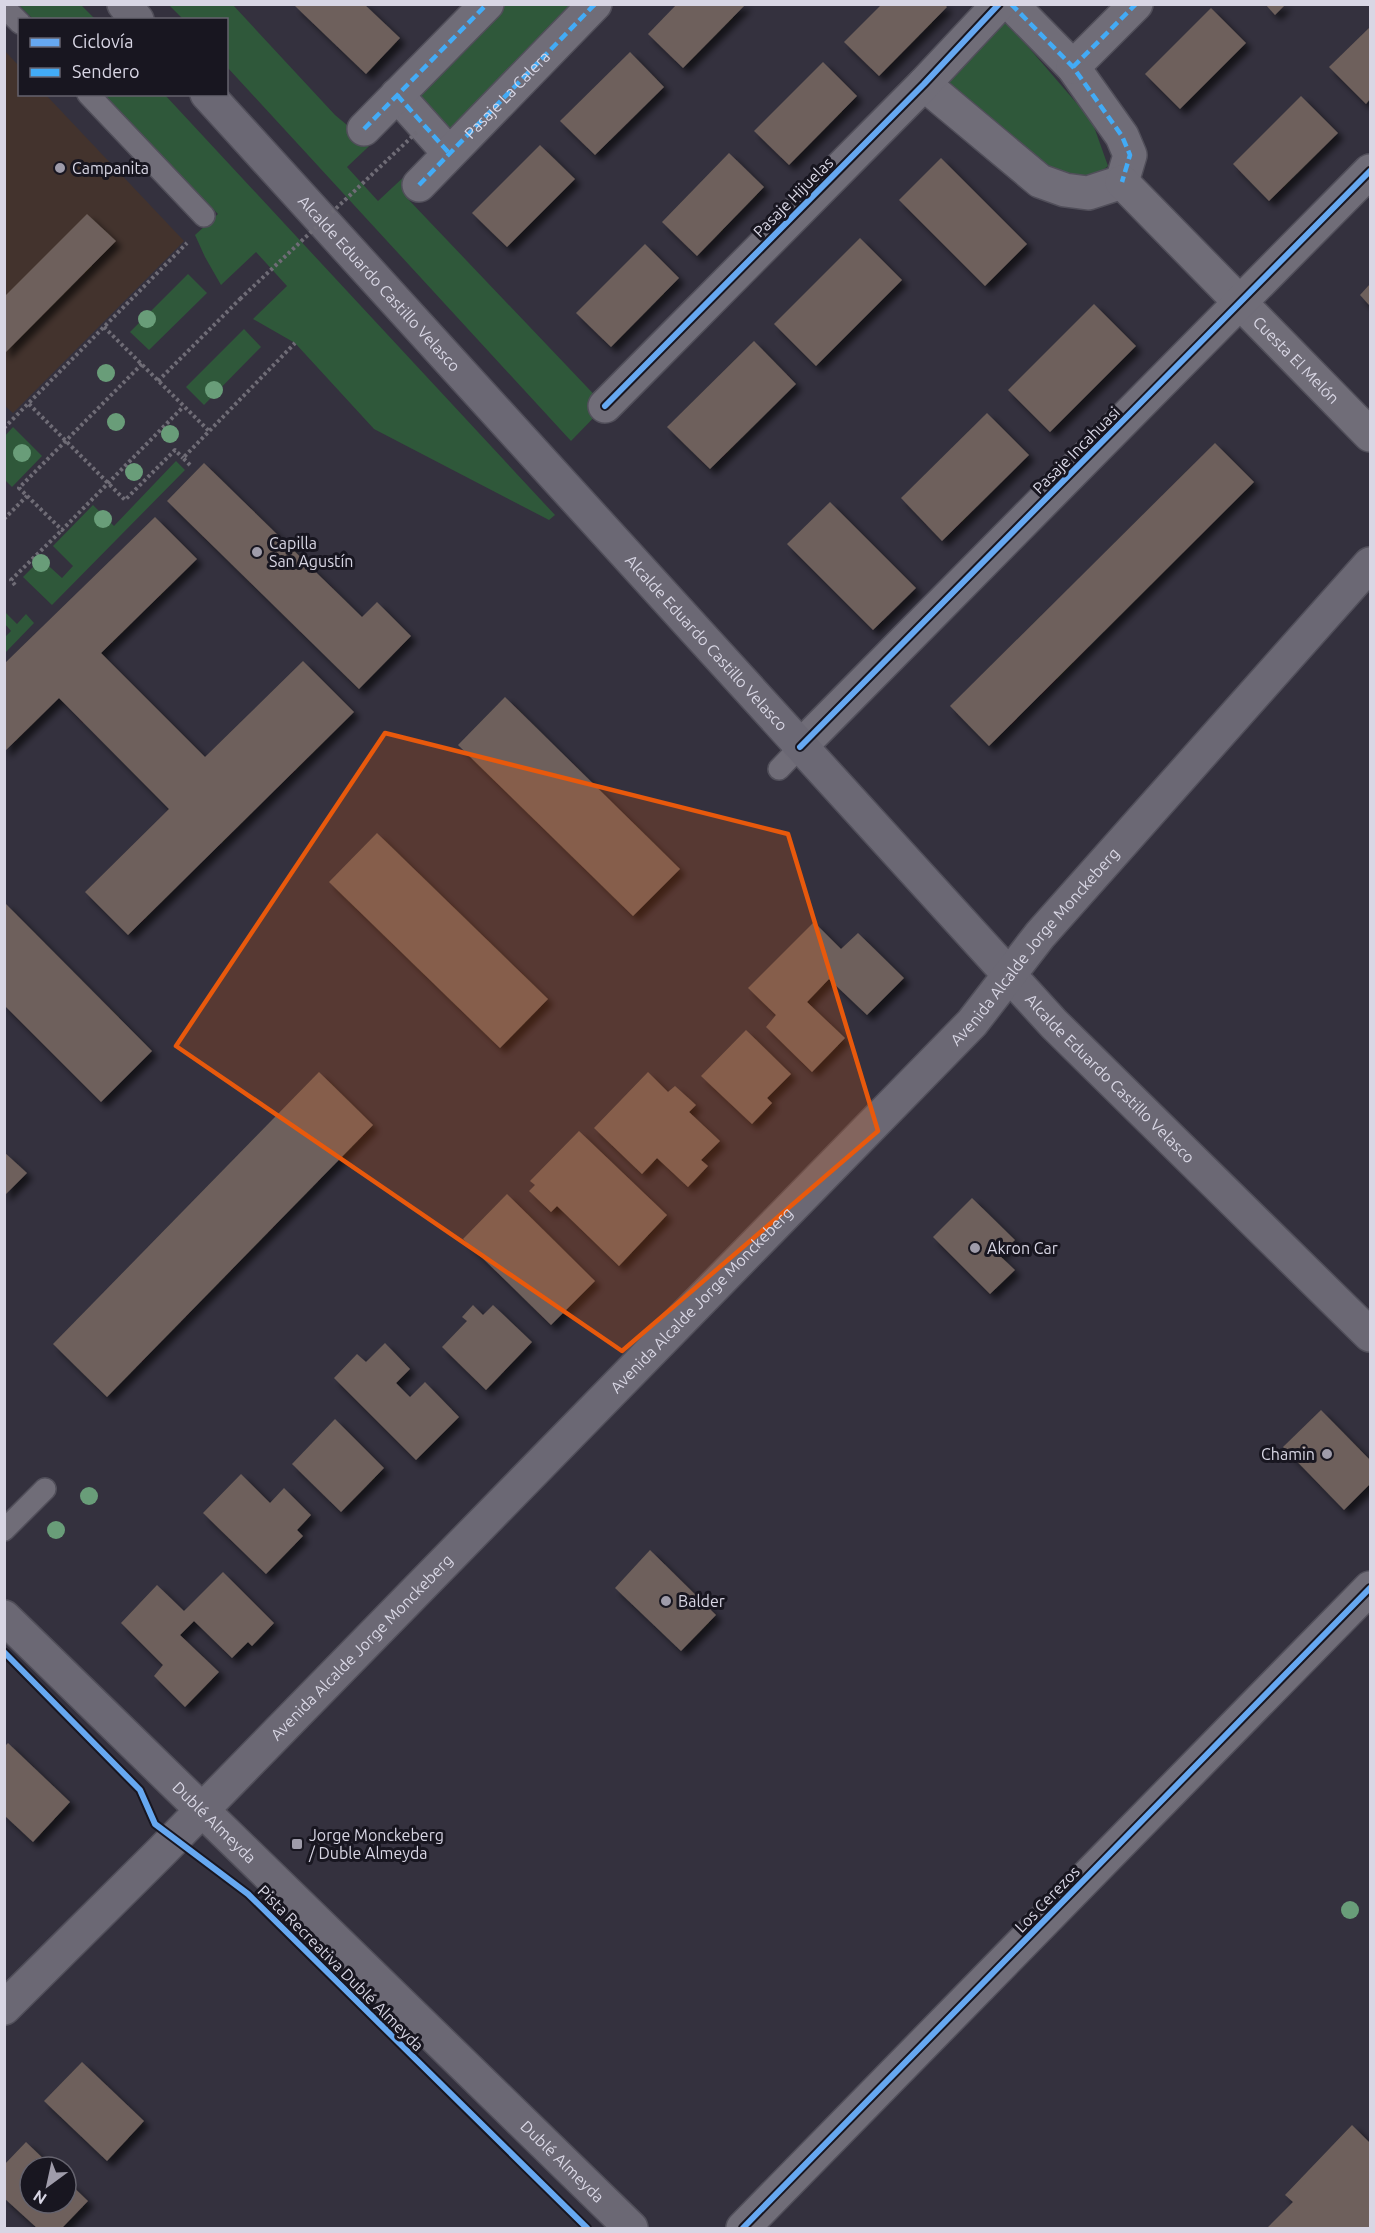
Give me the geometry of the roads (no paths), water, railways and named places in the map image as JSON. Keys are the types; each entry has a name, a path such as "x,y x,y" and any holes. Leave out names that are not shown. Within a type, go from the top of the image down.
{"main road":[{"path":"124,4 135,18"},
{"name":"Alcalde Eduardo Castillo Velasco","path":"209,96 790,758 1009,976 1062,1032 1371,1335"},
{"name":"Avenida Alcalde Jorge Monckeberg","path":"4,2008 972,1023 1041,935 1371,564"},
{"name":"Dublé Almeyda","path":"4,1617 631,2229"}],"street":[{"path":"364,129 487,4"},
{"name":"Pasaje La Calera","path":"419,184 595,4"},
{"name":"Pasaje Hijuelas","path":"605,406 924,84 999,4"},
{"path":"924,84 1040,181 1088,193 1122,182 1130,155 1122,136 1073,67 1011,4"},
{"path":"1073,67 1136,4"},
{"path":"397,95 449,153"},
{"name":"Pasaje Incahuasi","path":"790,758 1371,171"},
{"name":"Cuesta El Melón","path":"1122,182 1371,435"},
{"name":"Los Cerezos","path":"743,2229 1371,1588"}],"lane":[{"path":"4,7 18,20"},
{"path":"90,96 200,225"},
{"path":"4,1530 45,1489"}],"place":[{"name":"Campanita","path":"60,168"},
{"name":"Capilla San Agustín","path":"257,552"},
{"name":"Akron Car","path":"975,1248"},
{"name":"Chamin","path":"1327,1454"},
{"name":"Balder","path":"666,1601"},
{"name":"Jorge Monckeberg / Duble Almeyda","path":"297,1844"}]}
